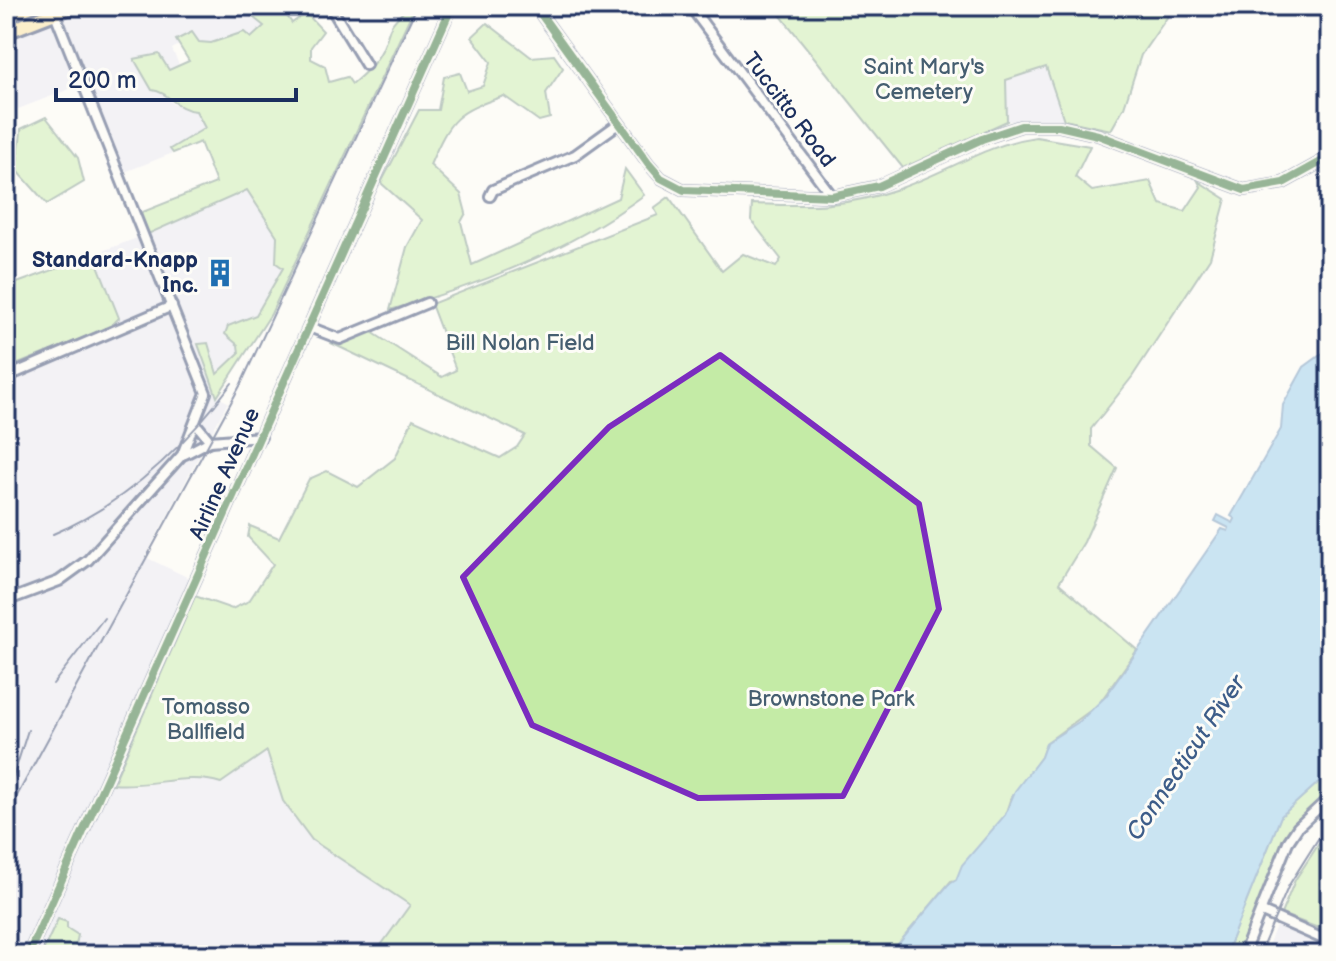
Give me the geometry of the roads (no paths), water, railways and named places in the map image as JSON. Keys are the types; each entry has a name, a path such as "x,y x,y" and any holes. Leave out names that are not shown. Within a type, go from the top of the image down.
{"highway":[{"path":"6,16 32,6"},
{"path":"6,32 54,9 73,6"}],"street":[{"path":"330,6 366,65"},
{"name":"Airline Avenue","path":"28,955 452,6"},
{"path":"535,6 618,124 654,170 676,188 756,195 832,196 879,186 982,139 1021,126 1078,129 1244,190 1283,183 1330,157"},
{"name":"Tuccitto Road","path":"690,6 832,196"},
{"path":"6,601 59,581 76,570 182,455 205,400 205,383 54,9"},
{"path":"490,196 496,188 575,155 618,124"},
{"path":"6,269 10,279"},
{"path":"309,327 340,339 427,303"},
{"path":"6,377 172,306"},
{"path":"196,424 210,441"},
{"path":"182,455 210,441 261,437"},
{"path":"1243,955 1293,834 1330,797"},
{"path":"1262,912 1330,942"}],"water":[{"name":"Connecticut River","path":"1330,348 1330,772 1281,816 1225,955 889,955 948,885 956,880 962,865 1005,815 1015,791 1041,757 1046,743 1080,721 1106,696 1222,529 1228,531 1229,528 1215,521 1218,515 1233,523 1235,519 1231,516 1281,429 1283,405 1304,367"}],"railway":[{"path":"6,816 241,384 417,6"},
{"path":"53,534 105,507 152,471 174,451 232,383"},
{"path":"53,684 104,618"},
{"path":"8,793 28,730"},
{"path":"1259,955 1289,885 1330,820"}],"place":[{"name":"Standard-Knapp Inc.","path":"220,273"}],"park label":[{"name":"Saint Mary's Cemetery","path":"924,80"},
{"name":"Bill Nolan Field","path":"520,343"},
{"name":"Brownstone Park","path":"831,699"},
{"name":"Tomasso Ballfield","path":"206,720"}]}
